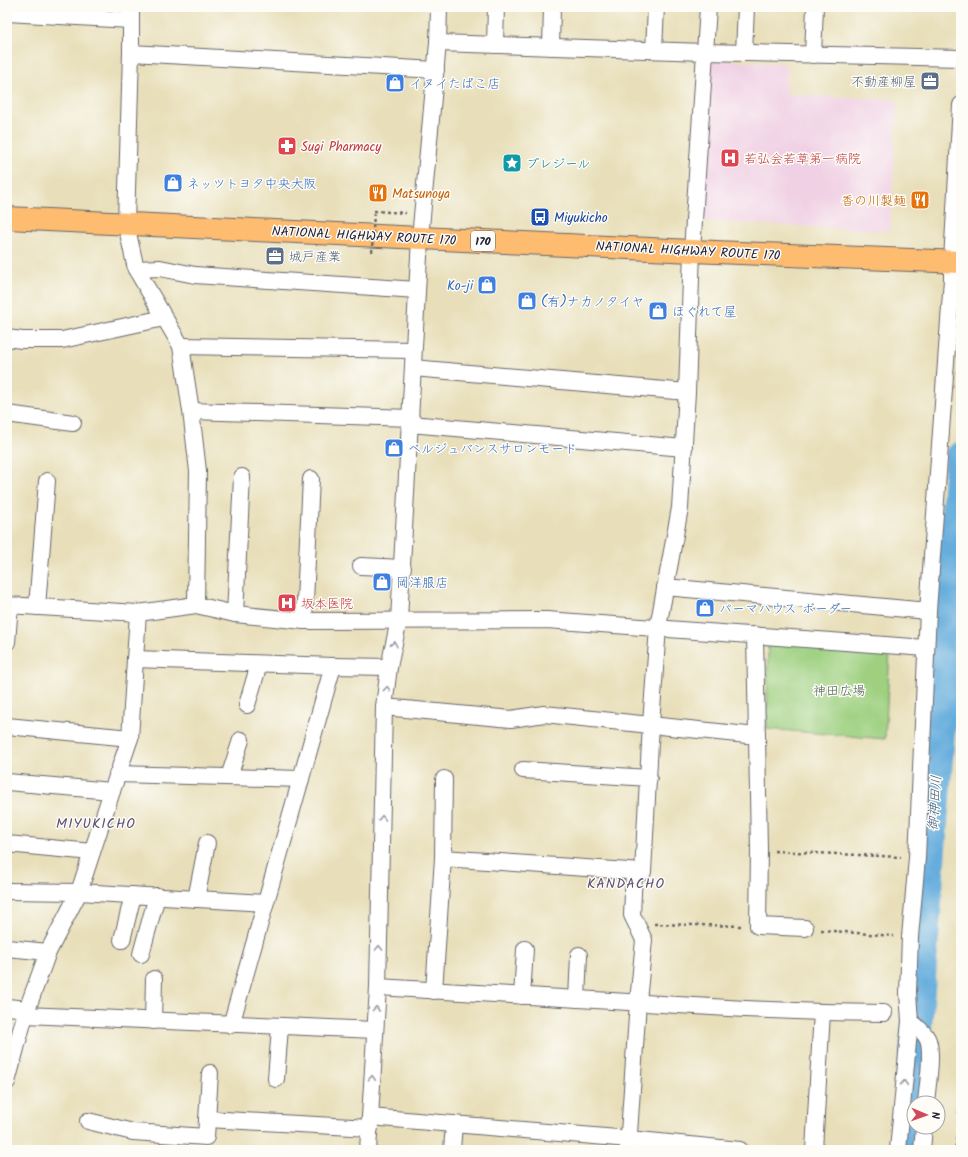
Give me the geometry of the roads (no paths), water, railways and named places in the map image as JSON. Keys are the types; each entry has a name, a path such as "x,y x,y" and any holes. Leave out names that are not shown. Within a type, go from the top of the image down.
{"highway":[{"name":"NATIONAL HIGHWAY ROUTE 170","path":"7,218 692,251 957,262"}],"street":[{"path":"368,1150 378,987 384,708 389,667 399,620 420,238 436,70 439,7"},
{"path":"495,45 496,7"},
{"path":"551,47 552,7"},
{"path":"654,50 656,7"},
{"path":"442,858 643,872 658,627 680,508 687,392 692,251 708,7"},
{"path":"744,53 746,7"},
{"path":"813,55 815,7"},
{"path":"7,13 131,13 126,224 136,269 181,346 198,471 196,605"},
{"path":"438,43 705,52 961,58"},
{"path":"131,53 436,70"},
{"path":"898,1150 912,1023 908,993 910,937 917,858 928,611 952,279 957,262 961,105"},
{"path":"136,269 160,268 195,275 417,290"},
{"path":"7,338 22,340 62,340 164,318"},
{"path":"181,346 413,350"},
{"path":"413,368 687,392"},
{"path":"191,411 411,421 684,448"},
{"path":"7,414 73,423"},
{"path":"235,614 242,477"},
{"path":"304,621 311,479"},
{"path":"37,607 47,481"},
{"path":"361,566 403,568"},
{"path":"665,587 928,611"},
{"path":"7,642 9,605 138,613 196,605 235,614 304,621 547,620 926,648"},
{"path":"7,1082 26,1012 48,952 79,892 130,738 138,613"},
{"path":"756,635 759,850 758,926 805,928"},
{"path":"135,659 389,667"},
{"path":"247,706 259,664"},
{"path":"231,1025 332,666"},
{"path":"384,708 511,719 544,714 757,736"},
{"path":"7,726 130,738"},
{"path":"229,777 241,740"},
{"path":"523,770 649,778"},
{"path":"117,774 301,779"},
{"path":"434,991 442,858 444,779"},
{"path":"7,782 112,791"},
{"path":"7,844 92,852"},
{"path":"196,899 207,844"},
{"path":"628,1144 644,940 632,915 634,872"},
{"path":"7,891 79,892 265,903"},
{"path":"122,940 133,895"},
{"path":"141,954 157,896"},
{"path":"7,948 48,952"},
{"path":"522,996 525,949"},
{"path":"577,999 579,955"},
{"path":"153,1021 154,979"},
{"path":"378,987 745,1009 884,1013"},
{"path":"7,1007 26,1012 153,1021 375,1030"},
{"path":"814,1150 822,1012"},
{"path":"912,1023 927,1038 930,1054 927,1095"},
{"path":"276,1079 280,1027"},
{"path":"88,1121 133,1132 206,1137 210,1073"},
{"path":"207,1119 454,1124 628,1144 740,1150"},
{"path":"452,1150 454,1124"},
{"path":"922,1150 923,1135"}],"waterway":[{"name":"御神田川","path":"907,1150 961,457"}],"railway":[{"path":"956,1150 961,1090"}],"place":[{"name":"不動産柳屋","path":"930,81"},
{"name":"イヌイたばこ店","path":"395,83"},
{"name":"Sugi Pharmacy","path":"287,146"},
{"name":"若弘会若草第一病院","path":"730,158"},
{"name":"プレジール","path":"512,163"},
{"name":"ネッツトヨタ中央大阪","path":"173,183"},
{"name":"Matsunoya","path":"378,193"},
{"name":"香の川製麺","path":"920,200"},
{"name":"Miyukicho","path":"540,217"},
{"name":"城戸産業","path":"275,256"},
{"name":"Ko-ji","path":"487,285"},
{"name":"(有)ナカノタイヤ","path":"527,301"},
{"name":"ほぐれて屋","path":"658,311"},
{"name":"ベルジュバンスサロンモード","path":"394,448"},
{"name":"岡洋服店","path":"382,582"},
{"name":"坂本医院","path":"287,603"},
{"name":"パーマハウス ボーダー","path":"705,608"}],"district":[{"name":"MIYUKICHO","path":"96,823"},
{"name":"KANDACHO","path":"626,883"}],"park label":[{"name":"神田広場","path":"839,690"}]}
